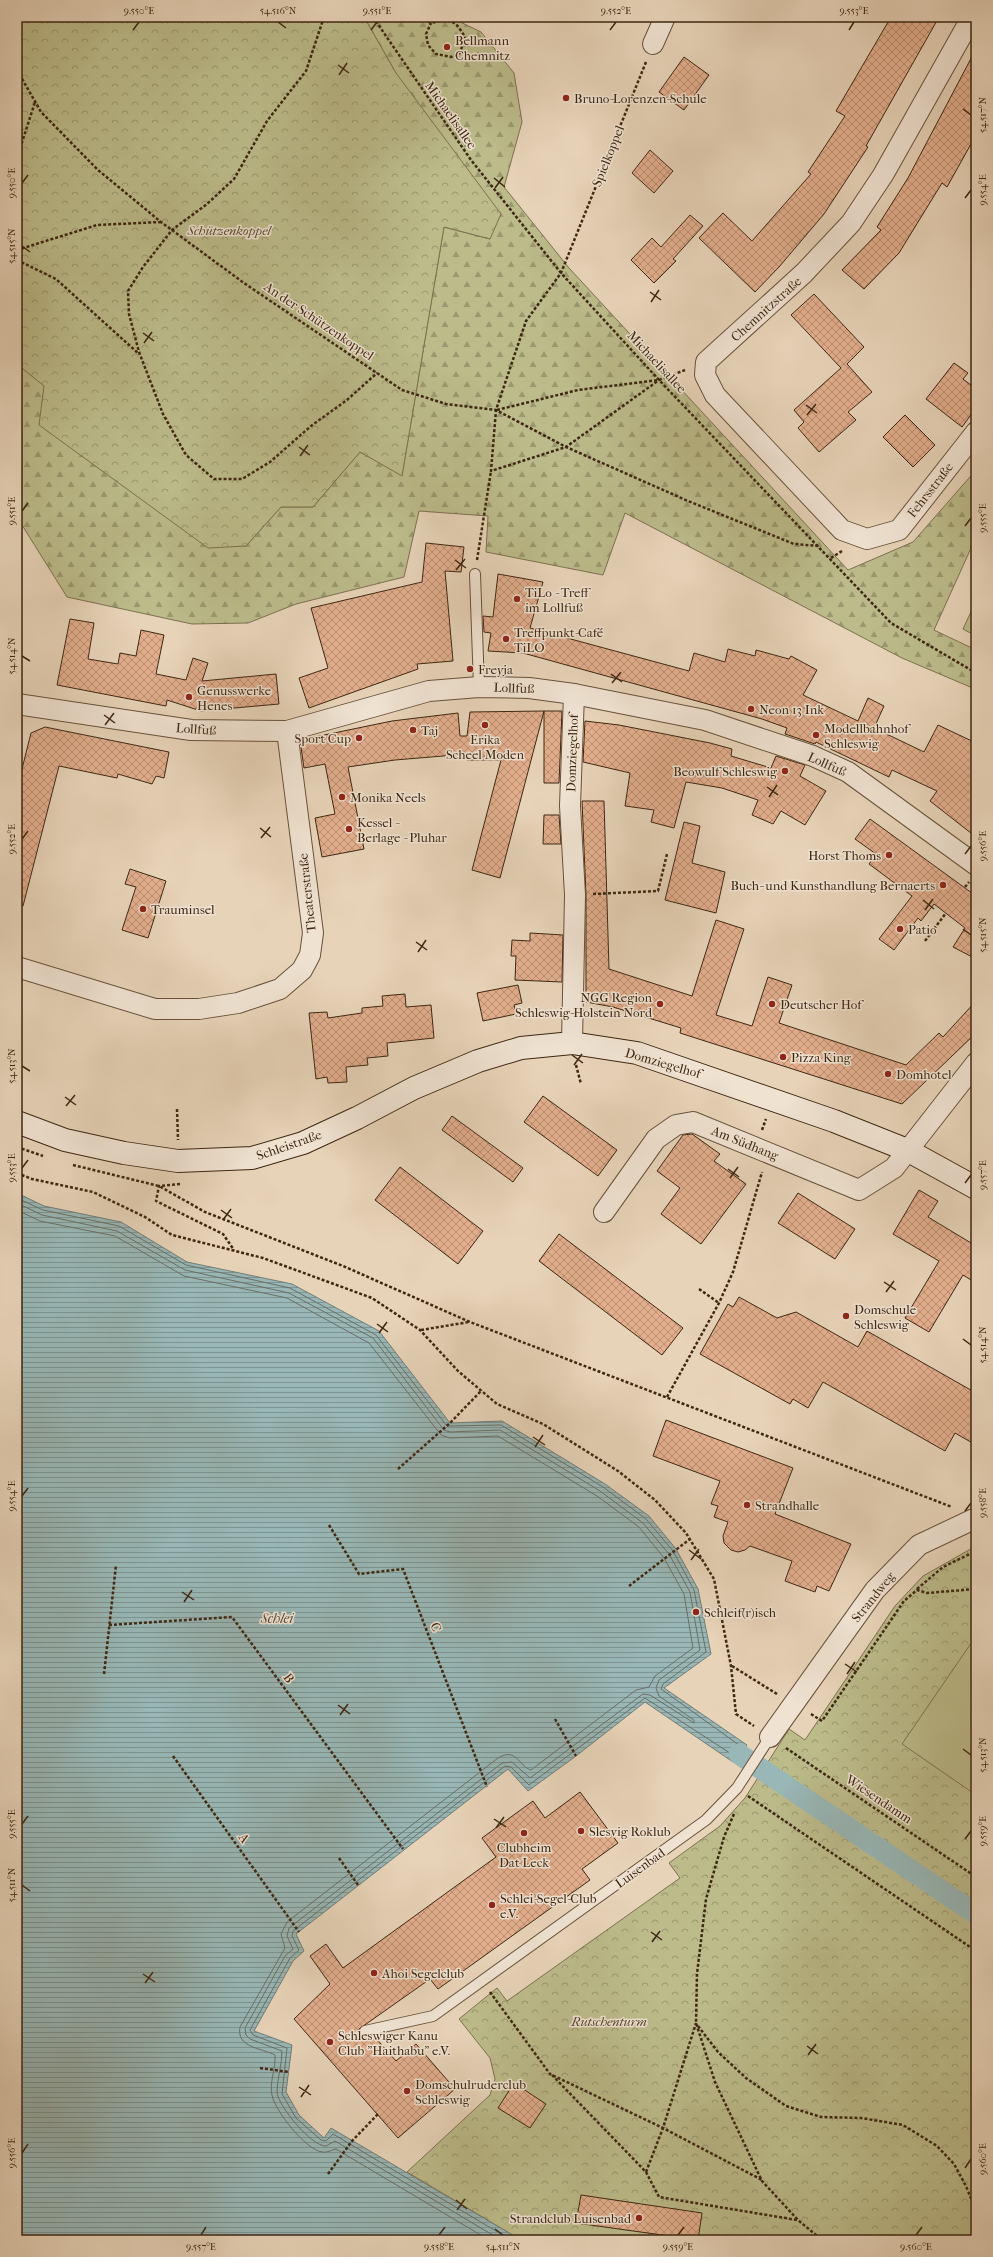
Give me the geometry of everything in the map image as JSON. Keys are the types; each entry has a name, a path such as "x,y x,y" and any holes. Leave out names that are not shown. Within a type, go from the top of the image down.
{"street":[{"path":"654,44 665,17"},
{"name":"Chemnitzstraße","path":"706,362 804,273 851,223 883,175 972,17"},
{"name":"Fehrsstraße","path":"706,362 705,375 715,394 842,530 867,539 899,530 976,432"},
{"name":"Lollfuß","path":"17,704 191,730 287,731 429,691 479,687 529,688 574,694 705,720 813,756 848,772 976,865"},
{"name":"Domziegelhof","path":"574,694 570,806 575,895 572,1043 644,1055 826,1118 907,1150 976,1188"},
{"name":"Theaterstraße","path":"17,967 155,1009 199,1009 238,1004 280,989 302,970 310,955 313,933 287,731"},
{"name":"Schleistraße","path":"17,1122 65,1140 124,1153 178,1161 252,1158 303,1143 357,1118 414,1088 478,1061 521,1048 572,1043"},
{"path":"907,1150 976,1063"},
{"name":"Am Südhang","path":"604,1212 656,1139 676,1125 693,1122 860,1190 894,1168 907,1150"},
{"name":"Strandweg","path":"794,1704 880,1584 919,1545 976,1518"},
{"name":"Luisenbad","path":"770,1737 794,1704"}],"lane":[{"path":"475,574 479,687"},
{"name":"Luisenbad","path":"365,2031 433,2016 706,1820 737,1788 770,1737"}],"path":[{"path":"324,17 306,71 267,121 234,179 207,204 172,230 143,266 128,291 129,314 141,356 163,414 186,455 214,479 242,480 270,462 311,426 347,400 377,373"},
{"name":"Michaelisallee","path":"372,17 471,160 560,272 659,380 891,623 976,673"},
{"path":"419,17 431,23 446,19 458,24 466,37 460,53 451,57 436,54 428,45 426,34 431,23"},
{"name":"Spielkoppel","path":"475,574 491,471 496,410 526,320 560,272 654,44"},
{"name":"An der Schützenkoppel","path":"17,70 41,112 98,170 172,230 244,282 402,390 446,404 496,410 566,447 688,501 794,544 819,546"},
{"path":"17,158 35,101"},
{"path":"17,250 97,225 161,222"},
{"path":"17,260 56,279 141,356"},
{"path":"496,410 578,390 659,380 706,362"},
{"path":"491,471 566,447 659,380"},
{"path":"575,895 658,891 667,854"},
{"path":"925,941 946,913"},
{"path":"177,1108 177,1130"},
{"path":"759,1116 774,1121"},
{"path":"667,1397 719,1303 733,1272 768,1152"},
{"path":"78,1167 159,1186 205,1212 343,1266 470,1322 955,1508"},
{"name":"Wiesendamm","path":"17,1173 32,1179 94,1192 145,1217 172,1235 263,1258 372,1298 420,1330 458,1371 497,1404 543,1424 618,1471 655,1500 690,1539 714,1580 731,1666 736,1714 976,1877"},
{"path":"159,1186 182,1184"},
{"path":"159,1186 156,1201 223,1234 234,1250"},
{"path":"699,1289 719,1303"},
{"path":"420,1330 470,1322"},
{"path":"398,1469 450,1423 481,1391"},
{"name":"C","path":"329,1525 359,1574 403,1569 487,1787"},
{"path":"630,1586 690,1539"},
{"path":"731,1666 822,1720 904,1601 944,1567 976,1551"},
{"path":"104,1674 116,1565"},
{"path":"917,1590 927,1593 976,1589"},
{"name":"B","path":"109,1625 232,1617 403,1849"},
{"path":"555,1719 576,1756"},
{"name":"A","path":"173,1756 298,1932"},
{"path":"646,2172 663,2128 696,2023 697,1974 706,1899 724,1837 734,1817 737,1788 976,1951"},
{"path":"339,1858 358,1885"},
{"path":"482,1981 550,2074 646,2172 659,2197 798,2220"},
{"path":"696,2023 715,2082 762,2181 798,2220 822,2240"},
{"path":"696,2023 718,2052 746,2078 786,2106 821,2117 861,2118 904,2125 937,2146 954,2164 966,2186 976,2211"},
{"path":"260,2068 289,2072"},
{"path":"550,2074 663,2128 762,2181"},
{"path":"328,2174 352,2141 378,2114"}],"green space":[{"name":"Schützenkoppel","path":"17,17 364,17 396,73 501,214 490,239 444,227 402,476 360,452 313,507 281,507 246,546 208,548 39,425 44,386 17,364"},
{"path":"364,17 450,17 481,32 514,73 522,122 504,187 569,268 848,570 913,542 976,470 976,537 934,630 976,650 975,689 902,658 625,513 603,575 486,552 488,516 419,511 404,577 296,604 248,623 192,624 67,597 17,517 17,364 246,546 281,507 313,507 360,452 402,475 444,227 490,239"},
{"path":"976,601 976,636 963,629"},
{"name":"Rutschenturm","path":"976,1546 976,2240 521,2240 407,2172 490,2095 495,2079 490,2058 459,2019 497,1988 507,2001 680,1878 669,1863 720,1826 745,1798 789,1729 805,1740 895,1606 923,1576"},
{"path":"976,1636 976,1795 902,1744"}],"water":[{"name":"Schlei","path":"17,1193 44,1206 121,1222 187,1262 292,1284 379,1331 450,1423 502,1421 605,1484 649,1516 676,1549 698,1589 711,1654 664,1688 747,1745 733,1762 645,1702 576,1756 528,1791 508,1769 296,1934 304,1951 293,1961 254,2031 292,2045 286,2092 299,2115 324,2138 331,2128 521,2240 17,2240"}],"building":[{"path":"891,17 939,17 866,146 868,147 824,214 779,267 755,292 699,238 723,213 752,241 811,174 808,172 845,116 836,111"},
{"path":"976,49 976,135 947,187 942,183 899,253 864,289 842,270 881,230 877,227 908,178"},
{"path":"684,57 709,75 684,110 659,92"},
{"path":"650,150 673,171 654,193 632,173"},
{"path":"690,215 703,226 673,259 676,261 654,283 631,260 652,238 661,247"},
{"path":"814,294 864,347 847,364 872,392 848,412 856,420 819,452 798,428 804,422 794,410 841,368 791,315"},
{"path":"954,363 968,373 963,379 976,389 976,408 962,427 926,399"},
{"path":"905,415 935,445 913,467 883,437"},
{"path":"426,543 464,547 461,572 445,571 453,661 417,664 418,669 309,708 299,678 328,668 311,608 422,582"},
{"path":"498,574 543,582 530,628 689,671 694,653 725,662 728,649 755,656 756,650 789,659 791,656 817,670 803,695 858,721 868,698 884,706 874,728 924,752 938,725 976,743 976,837 930,801 937,791 892,770 889,777 816,742 815,744 785,734 787,728 762,719 523,653 488,651 491,633 484,632 483,616 493,617"},
{"path":"70,619 94,623 88,659 118,664 120,653 136,656 141,630 164,635 156,674 186,680 193,658 208,663 202,681 276,674 279,704 201,711 167,700 166,706 57,685"},
{"path":"544,711 500,878 472,870 501,760 467,760 467,754 395,760 348,767 364,849 322,857 315,818 335,814 325,764 304,768 300,740 392,721 458,713 460,736 467,736 470,712"},
{"path":"544,711 562,711 559,783 544,783"},
{"path":"585,721 619,725 710,743 732,749 731,756 771,768 776,756 805,765 800,776 826,791 805,825 781,811 773,824 752,815 758,800 722,788 686,782 674,828 651,822 654,810 625,806 630,773 583,762"},
{"path":"45,727 169,752 164,778 156,776 152,784 118,774 117,778 59,766 23,906 17,906 17,789 31,733"},
{"path":"582,801 604,801 609,969 692,996 716,920 744,929 716,1015 752,1026 768,977 792,985 779,1023 906,1065 939,1033 943,1037 976,1001 976,1033 902,1104 680,1033 681,1028 613,1007 586,1002 586,895"},
{"path":"544,815 559,815 561,844 543,844"},
{"path":"870,819 976,896 976,959 953,947 965,928 934,904 921,921 918,918 894,950 879,939 912,896 869,864 876,854 855,839"},
{"path":"684,822 700,826 692,863 725,872 716,913 665,900"},
{"name":"Trauminsel","path":"130,869 166,881 148,938 122,930 136,887 125,884"},
{"path":"530,933 563,935 562,982 515,980 516,956 511,956 512,940 530,941"},
{"path":"518,985 522,1003 514,1005 516,1014 483,1021 477,993"},
{"path":"405,994 406,1007 431,1005 434,1038 387,1043 388,1056 367,1058 368,1065 346,1067 347,1082 328,1083 327,1077 316,1079 309,1013 327,1012 328,1018 362,1013 362,1008 383,1006 382,996"},
{"path":"543,1096 617,1150 598,1176 524,1122"},
{"path":"452,1116 523,1168 513,1182 442,1130"},
{"path":"692,1134 720,1154 714,1161 746,1184 701,1244 661,1214 680,1188 657,1171 683,1135"},
{"path":"400,1167 483,1231 458,1264 375,1200"},
{"path":"919,1190 938,1201 928,1217 976,1246 976,1283 963,1275 929,1332 905,1318 939,1261 893,1234"},
{"path":"798,1193 855,1229 835,1259 778,1223"},
{"path":"559,1234 683,1328 662,1355 539,1261"},
{"path":"739,1297 777,1318 796,1312 858,1347 867,1331 976,1393 976,1445 955,1433 945,1451 823,1382 808,1408 793,1399 790,1404 700,1354 728,1304 733,1307"},
{"name":"Strandhalle","path":"666,1420 793,1468 775,1514 851,1544 829,1591 817,1586 815,1592 785,1581 792,1561 750,1546 745,1550 738,1552 731,1550 724,1543 723,1536 728,1522 714,1517 718,1506 711,1504 720,1481 653,1456"},
{"path":"580,1792 618,1843 582,1869 590,1880 438,1989 430,1979 359,2029 359,2033 363,2037 374,2036 396,2061 416,2044 455,2089 398,2138 294,2019 330,1984 310,1956 326,1944 343,1968 496,1857 482,1838 533,1801 545,1818"},
{"path":"514,2083 546,2104 530,2128 498,2108"},
{"name":"Strandclub Luisenbad","path":"581,2195 702,2213 698,2240 576,2223"}],"waterway":[{"path":"739,1754 976,1914"}],"place":[{"name":"Bellmann Chemnitz","path":"447,47"},
{"name":"Bruno-Lorenzen-Schule","path":"566,98"},
{"name":"TiLo - Treff im Lollfuß","path":"517,599"},
{"name":"Treffpunkt-Café TiLO","path":"506,639"},
{"name":"Freyja","path":"470,669"},
{"name":"Genusswerke Henes","path":"189,697"},
{"name":"Neon 13 Ink","path":"751,709"},
{"name":"Erika Scheel Moden","path":"485,725"},
{"name":"Taj","path":"413,730"},
{"name":"Modellbahnhof Schleswig","path":"816,735"},
{"name":"Sport Cup","path":"359,738"},
{"name":"Beowulf Schleswig","path":"785,771"},
{"name":"Monika Neels","path":"342,797"},
{"name":"Kessel - Berlage - Pluhar","path":"349,829"},
{"name":"Horst Thoms","path":"889,855"},
{"name":"Buch- und Kunsthandlung Bernaerts","path":"943,885"},
{"name":"Trauminsel","path":"143,909"},
{"name":"Patio","path":"900,929"},
{"name":"NGG Region Schleswig-Holstein Nord","path":"660,1004"},
{"name":"Deutscher Hof","path":"772,1004"},
{"name":"Pizza King","path":"783,1057"},
{"name":"Domhotel","path":"888,1074"},
{"name":"Domschule Schleswig","path":"846,1316"},
{"name":"Strandhalle","path":"747,1505"},
{"name":"Schleif(r)isch","path":"696,1612"},
{"name":"Slesvig Roklub","path":"581,1831"},
{"name":"Clubheim Dat Leck","path":"524,1833"},
{"name":"Schlei-Segel-Club e.V.","path":"492,1905"},
{"name":"Ahoi Segelclub","path":"374,1973"},
{"name":"Schleswiger Kanu Club \"Haithabu\" e.V.","path":"330,2042"},
{"name":"Domschulruderclub Schleswig","path":"407,2091"},
{"name":"Strandclub Luisenbad","path":"639,2218"}]}
